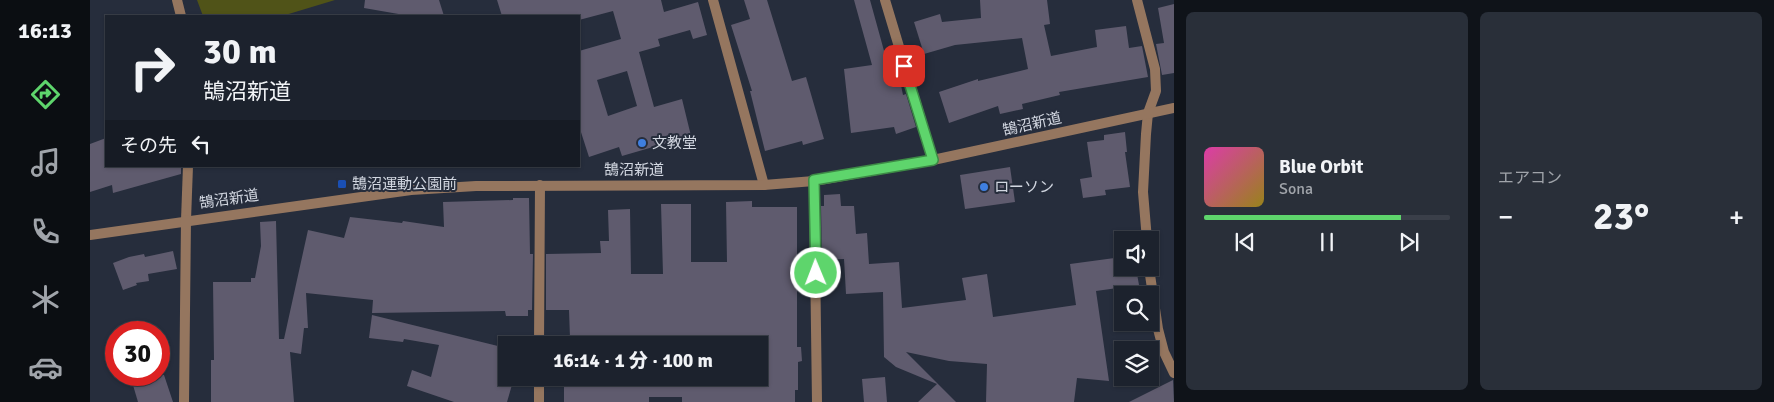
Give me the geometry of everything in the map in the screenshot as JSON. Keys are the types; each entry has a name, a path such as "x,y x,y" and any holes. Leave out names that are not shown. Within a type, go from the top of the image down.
{"street":[{"path":"177,0 182,15"},
{"path":"713,0 764,185"},
{"path":"885,0 933,160"},
{"path":"1137,0 1156,70 1156,91 1148,113 1143,192 1146,231"},
{"name":"鵠沼新道","path":"90,235 186,220 412,190 540,185 764,185 814,180 933,160 1174,108"},
{"path":"184,402 188,167"},
{"path":"814,180 817,402"},
{"path":"539,336 540,185"},
{"path":"1150,276 1158,329 1164,352 1174,373"},
{"path":"539,386 539,402"}],"shaded area":[{"path":"197,0 335,0 285,15 203,15"}],"building":[{"path":"365,0 439,0 444,15 404,15 364,8"},
{"path":"497,0 661,0 664,12 698,2 707,35 693,39 690,30 658,39 660,46 639,52 654,107 682,99 691,136 622,156 619,147 589,157 580,129 580,51 621,39 613,11 580,20 580,15 502,15","holes":["627,71 637,106 608,116 597,80"]},
{"path":"744,0 767,0 792,81 806,77 824,139 803,145 802,141 765,151 750,91 752,91 731,25 750,19"},
{"path":"854,0 870,0 886,58 895,56 903,95 906,94 916,127 896,134 894,127 851,133 844,69 872,65"},
{"path":"980,0 1047,0 1050,24 1044,25 1051,56 1097,47 1095,30 1126,26 1129,48 1142,46 1148,77 1059,92 1060,95 1022,104 1023,109 1000,114 998,106 949,123 939,92 978,79 978,81 1028,69 1022,38 955,45 924,54 914,22 940,14 942,22 981,18"},
{"path":"1174,4 1174,73 1162,75 1156,44 1164,43 1158,8"},
{"path":"1125,132 1127,152 1125,152 1130,187 1105,190 1106,195 1083,198 1080,179 1092,177 1087,142 1104,140 1104,135"},
{"path":"105,138 105,167 181,167 181,174 113,193 112,185 90,192 90,144"},
{"path":"1010,167 1015,202 965,209 960,175"},
{"path":"840,194 841,206 854,206 856,234 867,233 869,264 899,262 902,308 966,300 962,278 987,274 993,317 1076,305 1070,264 1114,258 1114,276 1137,276 1139,285 1114,286 1114,288 1096,291 1109,381 1077,378 1074,402 986,402 987,364 949,361 906,352 956,402 918,402 937,384 896,367 884,357 883,292 846,294 844,259 822,260 821,206 824,206 824,195"},
{"path":"513,198 529,198 530,254 533,254 532,310 528,310 528,316 506,316 505,311 372,313 373,300 306,293 308,328 304,328 301,354 290,352 294,402 211,402 211,360 214,360 213,282 251,282 251,278 255,278 261,246 260,222 276,221 279,339 284,339 308,230 344,238 350,217 402,223 403,221 444,227 443,202 513,200"},
{"path":"752,201 752,207 797,207 797,347 801,347 802,361 798,362 798,390 795,390 795,402 682,402 682,397 649,397 649,402 564,402 564,386 768,386 768,336 570,336 569,310 546,310 546,254 601,253 600,241 609,241 608,210 630,209 631,274 663,274 661,204 691,204 691,262 727,262 726,202"},
{"path":"173,251 177,269 148,274 149,281 136,283 137,285 123,290 113,263 144,254 145,257"},
{"path":"372,315 498,346 498,386 512,386 507,402 454,402 407,386 412,370 431,377 439,345 404,339 403,342 369,338"},
{"path":"885,377 887,402 864,402 862,379"},
{"path":"1173,380 1174,402 1129,402"},
{"path":"133,386 168,386 173,402 138,402"}],"place":[{"name":"文教堂","path":"642,143"},
{"name":"鵠沼運動公園前","path":"342,184"},
{"name":"ローソン","path":"984,187"}],"route":[{"path":"816,273 814,180 933,160 904,66"}]}
